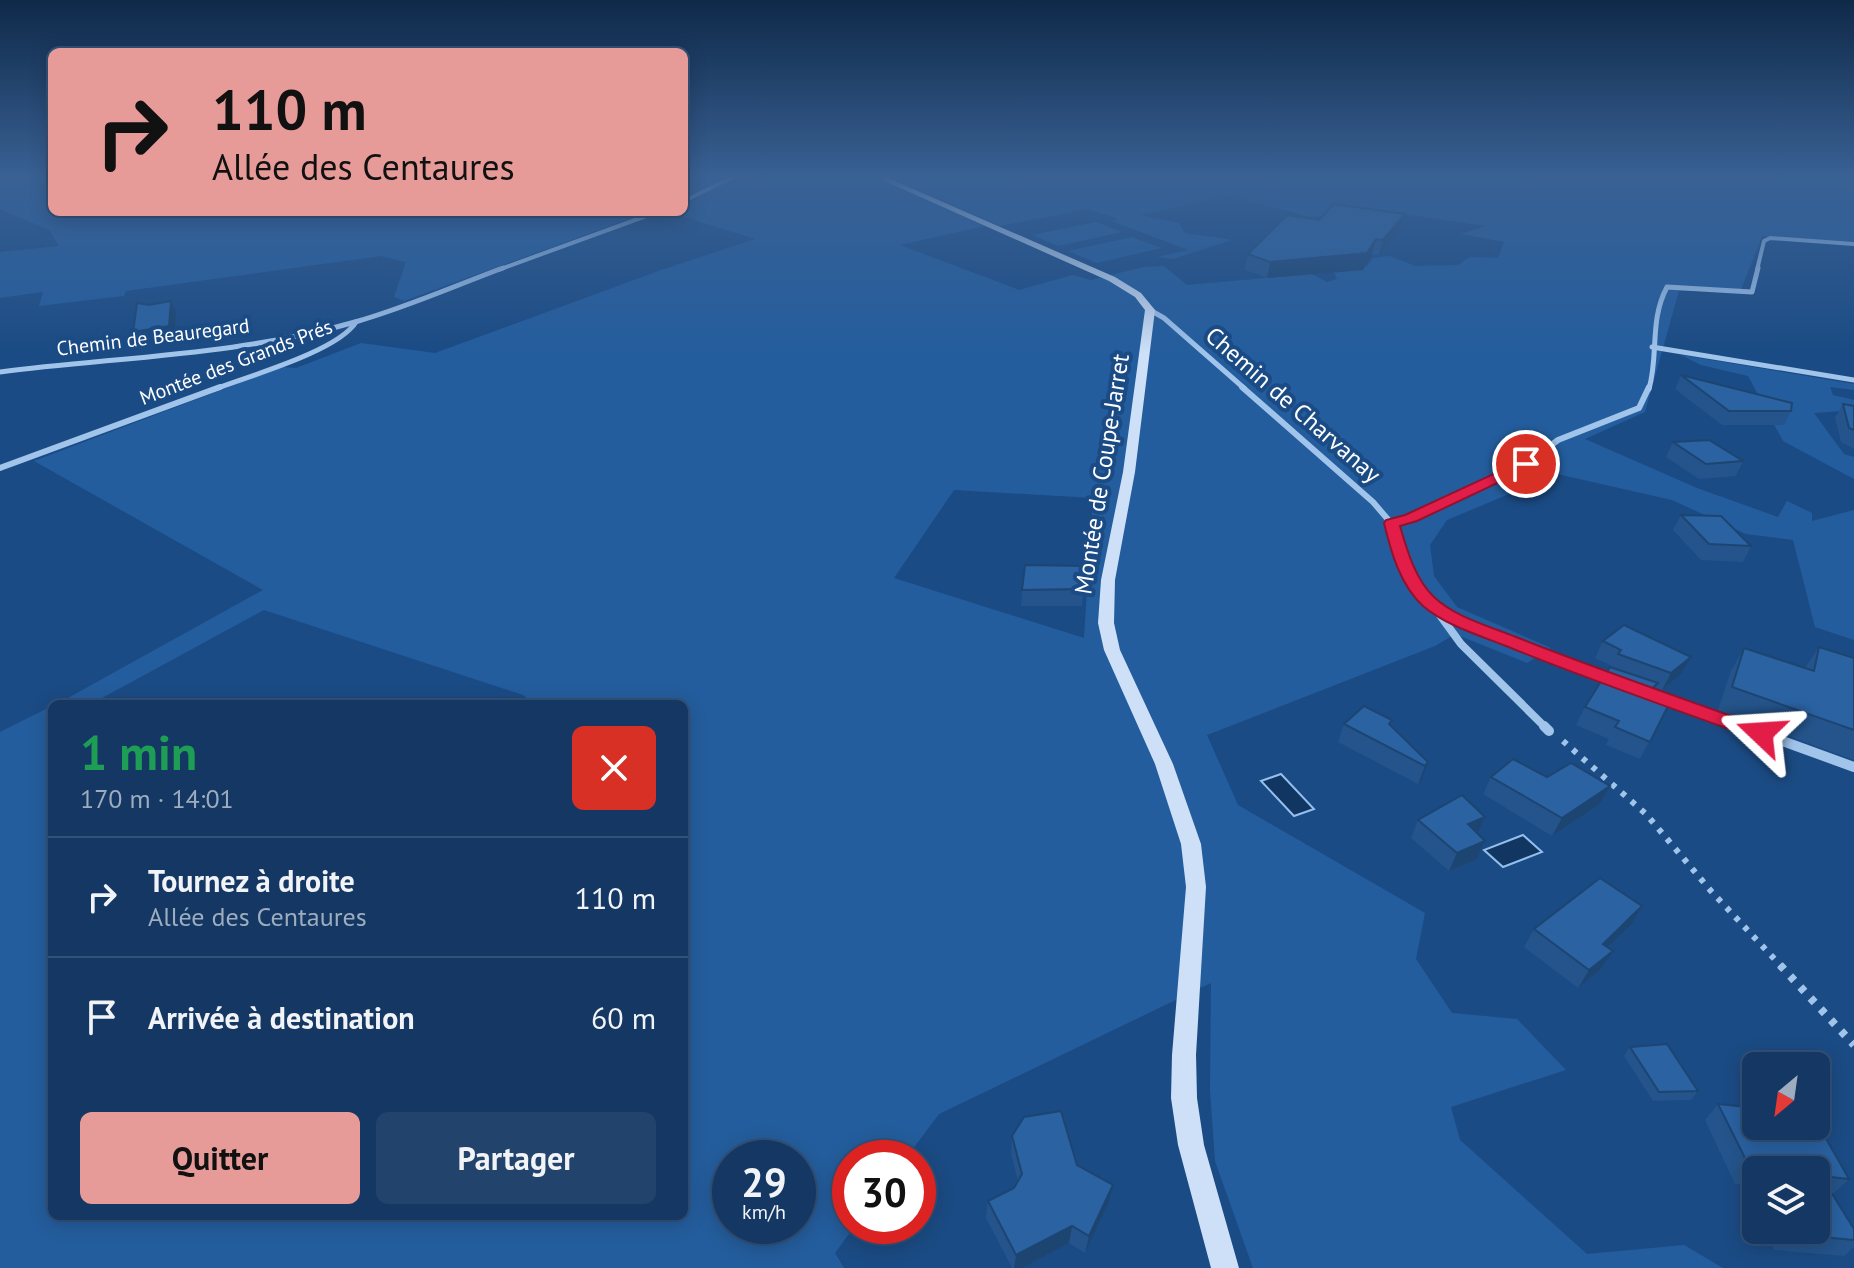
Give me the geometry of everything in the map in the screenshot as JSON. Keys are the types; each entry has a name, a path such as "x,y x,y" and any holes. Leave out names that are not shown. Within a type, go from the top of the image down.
{"main road":[{"path":"1010,234 1112,279 1138,295 1150,310"},
{"name":"Montée de Coupe-Jarret","path":"1150,310 1129,472 1108,580 1106,623 1112,650 1164,764 1191,844 1196,887 1184,1055 1184,1098 1191,1145 1225,1268"}],"street":[{"name":"Montée des Grands Prés","path":"0,468 296,359 348,335 356,322 596,234"},
{"path":"1391,523 1411,518 1526,464 1558,440 1639,408 1650,386 1654,313 1667,287 1752,292 1764,241 1770,238 1854,244"},
{"name":"Chemin de Charvanay","path":"1150,310 1164,318 1373,502 1391,523 1394,539 1410,577 1431,604 1460,620 1623,684"},
{"name":"Chemin de Beauregard","path":"0,372 258,341 356,322"},
{"path":"1652,347 1854,380"},
{"path":"1431,604 1461,644 1549,731"},
{"path":"1637,689 1854,767"}],"path":[{"path":"1549,731 1646,814 1711,891 1854,1045"}],"shaded area":[{"path":"52,234 587,234 404,301 394,297 406,262 381,256 126,291 124,296 39,306 43,292 0,298 0,252 59,246"},
{"path":"740,234 948,234 900,245 1019,290 1073,275 1091,280 1143,267 1164,266 1187,285 1312,274 1327,282 1337,279 1333,270 1367,266 1373,258 1390,256 1415,266 1458,265 1470,257 1498,258 1504,242 1462,234 1854,234 1854,242 1762,236 1741,290 1679,291 1645,412 1585,439 1697,488 1778,517 1787,501 1812,513 1812,521 1854,510 1854,640 1815,627 1793,540 1746,534 1672,500 1557,474 1447,520 1430,545 1434,576 1457,607 1551,648 1527,663 1455,634 1435,646 1207,735 1238,805 1425,913 1416,959 1452,1013 1517,1019 1566,1070 1451,1107 1460,1140 1587,1254 1684,1245 1723,1268 1253,1268 1215,1161 1210,1090 1211,983 939,1114 920,1140 832,1140 832,1244 842,1244 835,1253 844,1268 0,1268 0,732 48,708 48,1220 688,1220 688,700 529,700 523,695 264,610 98,700 64,700 263,590 34,461 282,367 296,368 361,343 435,353 755,239","holes":["954,490 1093,498 1084,638 894,578"]},
{"path":"1036,234 1112,234 1058,246 1032,235"},
{"path":"1147,234 1193,234 1232,240 1173,259 1157,257 1188,250"},
{"path":"1132,237 1161,248 1097,263 1068,251"},
{"path":"1681,355 1854,384 1854,390 1830,387 1833,395 1854,400 1854,410 1814,413 1844,454 1854,457 1854,479 1783,441 1748,376 1701,365"},
{"path":"1281,774 1314,809 1294,816 1261,781"},
{"path":"1523,835 1542,852 1503,867 1484,850"}],"building":[{"path":"1268,234 1388,234 1383,240 1376,239 1367,253 1270,262 1248,254"},
{"path":"171,301 169,326 133,332 137,303 149,305"},
{"path":"1681,375 1792,403 1791,411 1729,411"},
{"path":"1843,404 1854,406 1854,430 1849,428"},
{"path":"1709,440 1743,461 1706,464 1673,442"},
{"path":"1681,515 1721,516 1751,546 1709,544"},
{"path":"1025,565 1086,566 1083,589 1022,590"},
{"path":"1624,625 1691,657 1671,673 1618,654 1621,650 1603,641"},
{"path":"1819,647 1854,658 1854,730 1732,687 1744,648 1814,671"},
{"path":"1610,667 1658,683 1644,695 1669,704 1650,742 1615,727 1619,721 1585,707"},
{"path":"1364,706 1392,720 1389,724 1428,762 1425,766 1344,724"},
{"path":"1513,759 1547,777 1571,763 1610,786 1562,818 1491,777"},
{"path":"1462,795 1485,817 1468,824 1485,841 1457,853 1418,820"},
{"path":"1600,878 1642,906 1603,944 1613,951 1589,970 1534,929"},
{"path":"1667,1044 1698,1091 1659,1092 1630,1047"},
{"path":"1718,1104 1742,1107 1742,1140 1827,1140 1849,1179 1830,1177 1830,1156 1744,1156"},
{"path":"1061,1111 1077,1165 1113,1185 1089,1236 1072,1226 1016,1255 988,1201 1014,1188 1022,1174 1012,1136 1024,1117"},
{"path":"1830,1190 1854,1229 1854,1240 1830,1238"}],"route":[{"path":"1526,464 1411,518 1391,523 1402,559 1421,593 1431,604 1460,620 1565,663 1761,733"}]}
